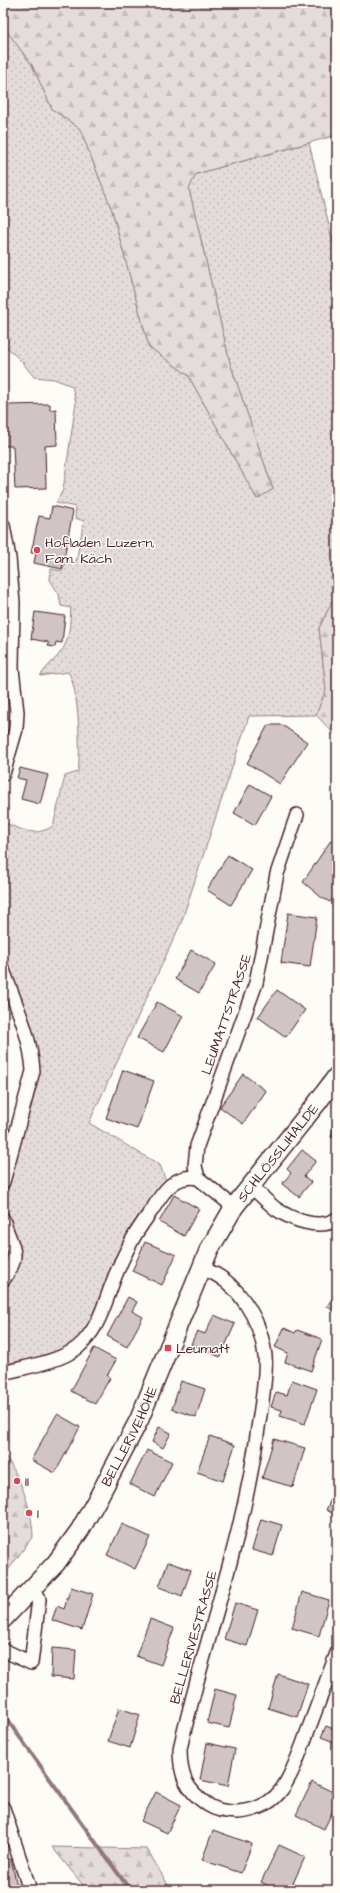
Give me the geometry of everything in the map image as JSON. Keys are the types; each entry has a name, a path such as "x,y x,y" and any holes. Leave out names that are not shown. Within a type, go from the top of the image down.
{"main road":[{"name":"SCHLÖSSLIHALDE","path":"220,1230 234,1207 317,1104 337,1076"},
{"name":"BELLERIVEHÖHE","path":"3,1619 56,1562 80,1530 138,1420 200,1268 220,1230"}],"street":[{"path":"3,525 9,558 13,602 12,669 17,712 16,729 3,774"},
{"name":"LEUMATTSTRASSE","path":"198,1178 195,1166 197,1146 256,982 277,874 297,815"},
{"path":"3,970 27,1038 32,1058 33,1071 3,1182"},
{"path":"3,1373 52,1359 77,1348 90,1334 101,1314 111,1286 130,1244 154,1205 174,1182 187,1176 198,1178 234,1207"},
{"path":"250,1186 275,1208 294,1219 317,1224 337,1219"},
{"path":"3,1280 13,1264 15,1254 11,1239 4,1224"},
{"name":"BELLERIVESTRASSE","path":"200,1268 209,1270 230,1284 246,1304 262,1334 266,1357 254,1462 241,1526 180,1749 180,1765 186,1785 198,1798 213,1809 229,1812 246,1811 259,1808 272,1799 282,1789 298,1756 337,1653"},
{"path":"3,1650 31,1662 39,1599 31,1590"},
{"path":"3,1808 30,1890"}],"green space":[{"path":"3,3 337,3 337,135 196,174 189,189 230,363 273,489 257,499 188,375 149,347 112,210 80,129 52,109 32,65 3,26"},
{"path":"3,26 32,65 52,109 80,129 112,210 149,347 188,375 257,499 273,489 230,363 189,189 196,174 309,143 337,259 337,599 333,600 319,628 326,690 316,715 249,716 181,923 89,1123 160,1165 166,1181 140,1213 129,1231 113,1263 94,1316 78,1339 66,1348 3,1368 3,1286 13,1275 6,1204 7,1188 36,1082 19,1003 3,957 3,822 22,830 34,832 46,830 53,826 65,776 78,772 78,720 75,691 72,680 68,672 40,676 63,649 70,624 71,608 61,606 59,594 50,580 51,569 62,571 66,560 76,562 84,521 75,518 76,507 56,503 63,490 76,402 72,386 54,379 34,377 22,362 3,343"},
{"path":"3,551 6,575 11,695 5,693 3,690"},
{"path":"337,599 337,737 316,715 326,690 319,628 333,600"},
{"path":"3,1453 20,1482 28,1503 33,1536 3,1577"},
{"path":"52,1847 147,1849 171,1890 87,1890"}],"building":[{"path":"50,404 50,410 56,409 57,445 45,446 46,488 15,489 13,446 5,446 4,411 8,411 7,405"},
{"path":"52,506 73,511 62,569 34,563 36,553 31,553 39,516 50,518"},
{"path":"35,612 65,616 62,643 56,642 55,647 48,646 48,642 31,639"},
{"path":"268,725 282,725 307,742 280,784 247,763"},
{"path":"20,768 48,775 40,804 21,799 26,780 17,778"},
{"path":"250,784 271,796 255,825 234,813"},
{"path":"331,840 337,845 337,893 330,902 322,898 303,882"},
{"path":"228,855 252,870 231,905 207,890"},
{"path":"288,913 317,917 310,967 281,963"},
{"path":"191,950 216,964 199,993 175,979"},
{"path":"277,990 305,1010 286,1037 258,1017"},
{"path":"157,1002 183,1016 164,1052 137,1038"},
{"path":"123,1070 154,1081 137,1129 106,1118"},
{"path":"243,1074 266,1091 243,1124 220,1107"},
{"path":"337,1123 337,1138 331,1137 334,1126"},
{"path":"302,1150 316,1161 304,1176 311,1182 299,1197 282,1184 291,1173 287,1169"},
{"path":"174,1195 199,1209 184,1236 159,1222"},
{"path":"145,1242 176,1255 162,1285 132,1271"},
{"path":"337,1292 337,1314 327,1306"},
{"path":"128,1297 137,1302 132,1311 143,1317 127,1347 107,1336"},
{"path":"214,1315 235,1324 220,1357 191,1344 197,1331 205,1334"},
{"path":"284,1328 295,1333 297,1330 322,1339 311,1371 285,1362 288,1353 275,1347"},
{"path":"94,1348 116,1360 107,1376 110,1378 95,1404 71,1391"},
{"path":"292,1380 317,1389 305,1424 280,1416 282,1410 271,1407 276,1392 287,1395"},
{"path":"181,1381 205,1389 196,1417 172,1409"},
{"path":"57,1414 80,1427 55,1473 31,1460"},
{"path":"159,1427 171,1433 163,1448 152,1442"},
{"path":"210,1436 235,1445 223,1481 197,1472"},
{"path":"274,1439 305,1448 293,1487 262,1478"},
{"path":"147,1450 172,1462 155,1497 130,1484"},
{"path":"337,1486 337,1515 326,1510"},
{"path":"261,1519 282,1525 273,1556 252,1550"},
{"path":"122,1524 150,1537 135,1569 107,1555"},
{"path":"168,1562 191,1570 182,1596 159,1587"},
{"path":"71,1587 93,1594 82,1630 52,1620 57,1606 64,1609"},
{"path":"302,1592 329,1600 319,1636 292,1628"},
{"path":"235,1603 258,1610 247,1646 224,1639"},
{"path":"150,1619 174,1628 161,1665 136,1656"},
{"path":"52,1648 76,1650 74,1679 51,1677"},
{"path":"278,1674 308,1684 297,1717 268,1708"},
{"path":"215,1689 237,1695 229,1728 207,1723"},
{"path":"119,1708 140,1715 130,1748 108,1741"},
{"path":"326,1726 336,1730 337,1727 337,1743 321,1737"},
{"path":"207,1743 235,1749 228,1786 200,1780"},
{"path":"312,1782 337,1794 337,1802 324,1829 296,1815"},
{"path":"156,1792 181,1805 167,1833 141,1821"},
{"path":"213,1830 252,1844 241,1873 202,1860"},
{"path":"279,1845 305,1857 290,1890 277,1890 261,1882"},
{"path":"11,1859 18,1890 3,1890 3,1860"}],"waterway":[{"path":"3,1714 130,1890"}],"place":[{"name":"Hofladen Luzern, Fam. Käch","path":"37,550"},
{"name":"Leumatt","path":"168,1348"},
{"name":"II","path":"17,1481"},
{"name":"I","path":"29,1513"}]}
